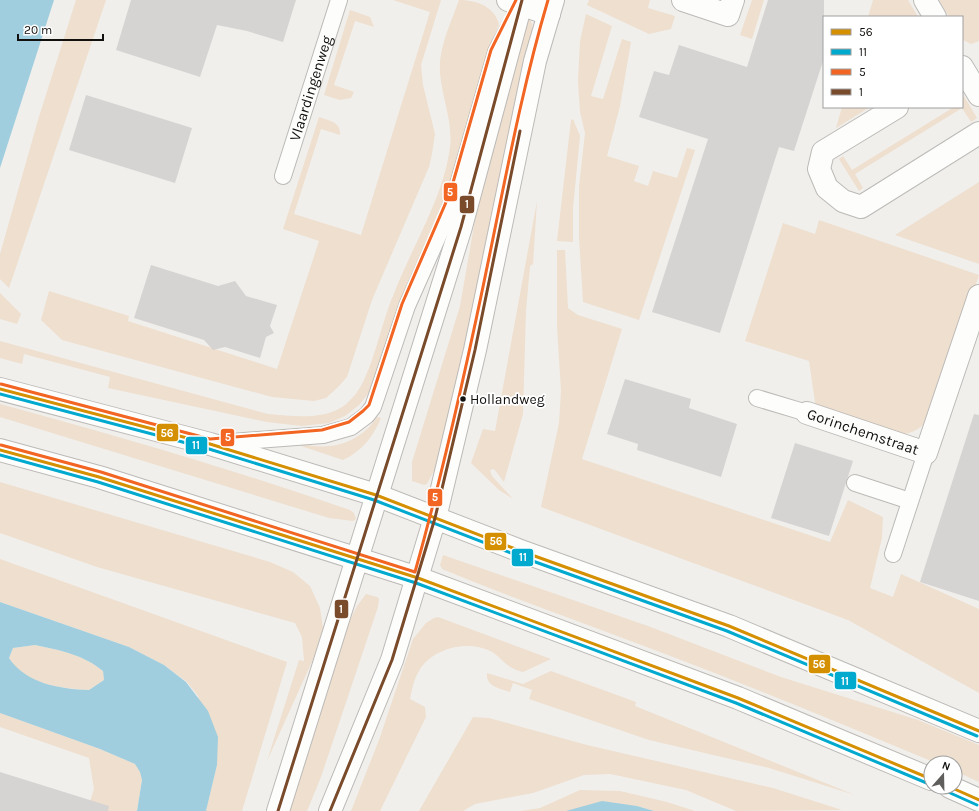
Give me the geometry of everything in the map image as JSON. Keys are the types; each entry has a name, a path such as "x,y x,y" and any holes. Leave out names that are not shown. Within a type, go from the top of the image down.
{"street":[{"path":"683,0 728,15 733,0"},
{"path":"925,0 934,16"},
{"path":"278,811 461,227 517,2 551,7 535,61 475,350 435,518 392,660 330,811"},
{"path":"966,64 979,95"},
{"path":"895,108 823,152 819,169 827,188 842,201 861,207 979,133"},
{"name":"Gorinchemstraat","path":"807,413 926,453 979,296"},
{"path":"0,389 210,444 376,496 525,553 729,626 979,731"},
{"path":"0,450 106,479 418,578 738,698 923,776"},
{"path":"963,793 979,800"}],"lane":[{"name":"Vlaardingenweg","path":"283,176 339,0"},
{"path":"210,444 323,435 351,427 373,407 406,306 455,195 496,52 517,2"},
{"name":"Gorinchemstraat","path":"757,398 807,413"},
{"path":"893,554 926,453"},
{"path":"855,483 910,501"}],"shaded area":[{"path":"76,0 106,0 9,288 0,279 0,254 38,120"},
{"path":"393,0 441,0 421,65 423,85 435,134 432,154 429,167 372,300 347,377 326,398 314,401 272,397 62,340 41,320 49,291 129,316 128,321 277,369 319,241 283,229 319,117 331,121 337,125 339,127 340,135 321,129 294,214 361,235 430,12"},
{"path":"459,0 472,1 489,8 497,18 499,24 484,63 445,203 408,281 371,390 359,405 345,416 329,423 302,426 267,422 108,388 110,377 24,354 22,364 0,358 0,341 268,414 297,416 318,415 337,410 345,405 357,392 368,371 390,302 435,202 447,165 451,138 449,119 441,82 440,64 443,45"},
{"path":"589,0 650,0 648,8 675,16 671,29 649,34 587,5"},
{"path":"752,0 764,0 752,39 740,35"},
{"path":"873,0 908,0 917,16 868,16"},
{"path":"939,0 979,0 979,41 971,44 963,40 963,16 948,16"},
{"path":"350,10 370,17 374,27 355,21 334,85 354,92 351,98 340,100 324,95"},
{"path":"586,14 612,26 591,96 603,99 622,39 631,42 620,106 607,156 639,166 634,181 648,186 653,171 677,178 687,148 695,150 639,320 583,302 579,238 579,187 585,133 580,112 578,81 580,41"},
{"path":"529,16 532,24 532,36 486,263 436,467 427,484 424,485 412,481 412,462 460,306 475,220"},
{"path":"963,95 977,118 971,122 962,108"},
{"path":"842,108 868,108 836,128"},
{"path":"952,108 962,108 855,174 863,188 859,191 839,159 843,156 852,170"},
{"path":"573,119 580,136 573,208 573,242 557,241 571,120"},
{"path":"979,182 979,264 895,235"},
{"path":"537,201 533,264 530,266 526,311 523,414 504,482 494,469 490,470 492,476 513,499 499,490 471,463 483,429 495,431"},
{"path":"819,220 979,275 937,401 923,425 912,432 897,435 816,409 809,361 745,341 783,223 815,234"},
{"path":"557,250 565,250 568,308 578,315 622,329 582,459 830,542 848,500 883,517 882,538 870,588 893,597 901,574 979,609 979,693 848,620 541,507 559,423 561,391 557,327"},
{"path":"0,293 21,314 17,324 0,319"},
{"path":"0,404 220,467 350,510 354,513 356,519 353,521 329,518 0,417"},
{"path":"377,417 381,418 366,443 356,452 343,460 301,446 302,444 324,446 344,443 362,433"},
{"path":"0,482 270,562 293,572 310,586 320,608 323,628 322,638 267,761 299,660 304,661 302,637 295,623 97,567 0,533"},
{"path":"443,555 648,626 781,677 918,720 979,745 979,782 963,775 963,755 923,755 923,758 729,679 496,591 442,569 440,565"},
{"path":"0,559 287,662 242,811 206,811 217,765 198,696 187,682 164,665 129,647 0,602"},
{"path":"366,594 379,599 378,607 321,777 307,811 288,811 341,638 357,606"},
{"path":"438,617 551,659 523,672 513,669 490,651 471,646 451,648 432,657 425,663 417,674 410,699 425,707 426,717 380,811 351,811 379,740 413,639 426,623"},
{"path":"35,645 62,651 80,657 96,665 103,671 104,680 89,690 71,689 43,683 26,676 18,671 9,658 13,648"},
{"path":"551,671 636,702 635,706 855,795 769,768 649,740 529,699 532,690 513,683 510,692 498,688 491,684 487,678 487,673 523,684"},
{"path":"0,713 100,749 135,764 140,772 142,780 137,811 87,811 94,789 89,758 0,727"},
{"path":"473,717 489,718 587,745 773,788 842,810 736,811 686,790 610,774 584,775 533,793 475,804 463,811 419,811"},
{"path":"580,790 620,791 667,802 695,811 654,811 637,806 566,811 521,811 540,808"}],"water":[{"path":"0,0 54,0 0,168"},
{"path":"0,602 129,647 164,665 186,682 208,711 218,737 217,765 206,811 137,811 142,780 140,772 135,764 100,749 0,713","holes":["35,645 62,651 80,657 96,665 103,671 104,680 89,690 56,686 34,679 16,667 9,658 13,648"]},
{"path":"602,801 637,806 654,811 566,811"}],"building":[{"path":"131,0 296,0 283,42 247,31 217,25 200,77 116,50"},
{"path":"768,0 824,0 823,61 794,151 779,147 720,333 652,312 708,139 639,117 654,71 669,75 679,45 747,67"},
{"path":"86,95 192,128 175,183 69,150"},
{"path":"151,265 218,286 235,281 246,296 277,305 270,326 274,333 266,337 260,358 225,347 213,350 204,340 134,318"},
{"path":"625,379 691,399 689,408 737,424 721,477 637,450 638,444 607,434"},
{"path":"974,414 979,415 979,601 920,582"},
{"path":"795,443 853,461 829,536 771,518"},
{"path":"0,772 109,806 108,811 0,811"}],"transit line":[{"name":"5","path":"1,384 210,439 322,430 349,422 369,405 402,304 450,193 491,50 516,0"},
{"name":"1","path":"278,811 461,227 522,0"},
{"name":"5","path":"1,445 101,472 415,572 456,410 517,123 531,61 548,0"},
{"name":"1","path":"330,811 392,660 435,518 475,350 520,131"},
{"name":"56","path":"0,389 210,444 376,495 518,550 729,626 979,731"},
{"name":"11","path":"0,394 209,449 374,500 516,555 727,631 977,736"},
{"name":"56","path":"0,450 99,477 418,578 738,698 923,776"},
{"name":"11","path":"0,455 98,482 416,583 736,703 923,781"},
{"name":"56","path":"963,793 979,800"},
{"name":"11","path":"955,795 977,805"}],"place":[{"name":"Hollandweg","path":"463,399"}]}
